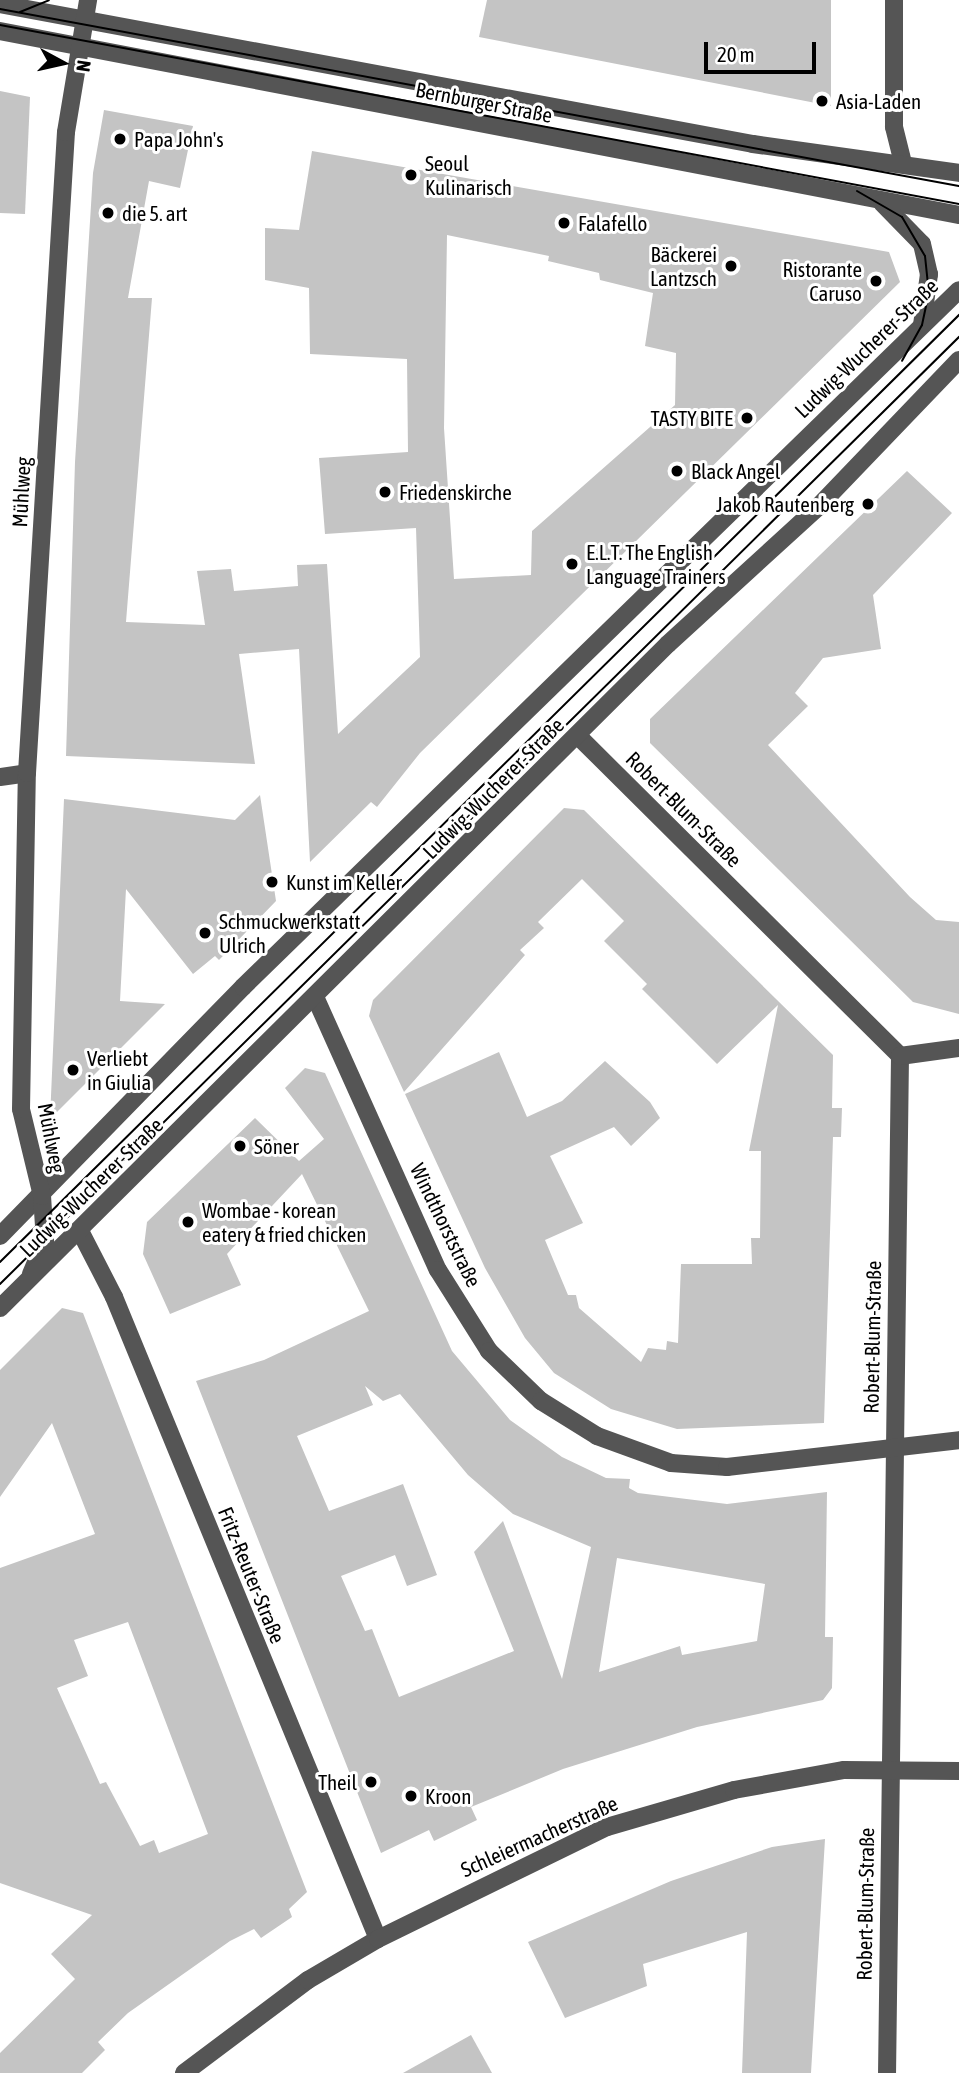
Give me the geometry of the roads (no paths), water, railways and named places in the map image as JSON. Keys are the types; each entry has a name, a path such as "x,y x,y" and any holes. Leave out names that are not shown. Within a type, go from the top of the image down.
{"street":[{"name":"Mühlweg","path":"29,1280 45,1241 42,1196 21,1109 27,774 66,132 88,0"},
{"path":"894,0 894,127 903,162"},
{"name":"Bernburger Straße","path":"0,4 753,144 903,162 959,173"},
{"name":"Bernburger Straße","path":"0,31 959,215"},
{"path":"877,200 902,217 922,244 929,274 922,325"},
{"name":"Ludwig-Wucherer-Straße","path":"0,1236 42,1196 243,987 959,290"},
{"name":"Ludwig-Wucherer-Straße","path":"0,1308 316,999 578,736 817,508 959,360"},
{"name":"Robert-Blum-Straße","path":"578,736 900,1056 892,1450 887,2073"},
{"path":"0,777 27,774"},
{"name":"Windthorststraße","path":"316,999 438,1270 489,1351 541,1401 597,1436 671,1463 727,1467 892,1450 959,1440"},
{"path":"900,1056 959,1048"},
{"name":"Fritz-Reuter-Straße","path":"80,1231 114,1297 378,1939"},
{"name":"Schleiermacherstraße","path":"184,2073 308,1980 378,1939 607,1827 734,1790 889,1768 959,1770"}],"tram line":[{"path":"20,12 49,0"},
{"path":"0,9 959,186"},
{"path":"0,25 959,204"},
{"path":"857,191 902,217 925,256 929,292 922,325 902,361"},
{"path":"0,1262 959,315"},
{"path":"0,1284 959,337"}],"place":[{"name":"Asia-Laden","path":"822,101"},
{"name":"Papa John's","path":"120,139"},
{"name":"Seoul Kulinarisch","path":"411,175"},
{"name":"die 5. art","path":"108,213"},
{"name":"Falafello","path":"564,223"},
{"name":"Bäckerei Lantzsch","path":"731,266"},
{"name":"Ristorante Caruso","path":"876,281"},
{"name":"TASTY BITE","path":"747,418"},
{"name":"Black Angel","path":"677,471"},
{"name":"Friedenskirche","path":"385,492"},
{"name":"Jakob Rautenberg","path":"868,504"},
{"name":"E.L.T. The English Language Trainers","path":"572,564"},
{"name":"Kunst im Keller","path":"272,882"},
{"name":"Schmuckwerkstatt Ulrich","path":"205,933"},
{"name":"Verliebt in Giulia","path":"73,1070"},
{"name":"Söner","path":"240,1146"},
{"name":"Wombae - korean eatery & fried chicken","path":"188,1222"},
{"name":"Theil","path":"371,1782"},
{"name":"Kroon","path":"411,1796"}]}
